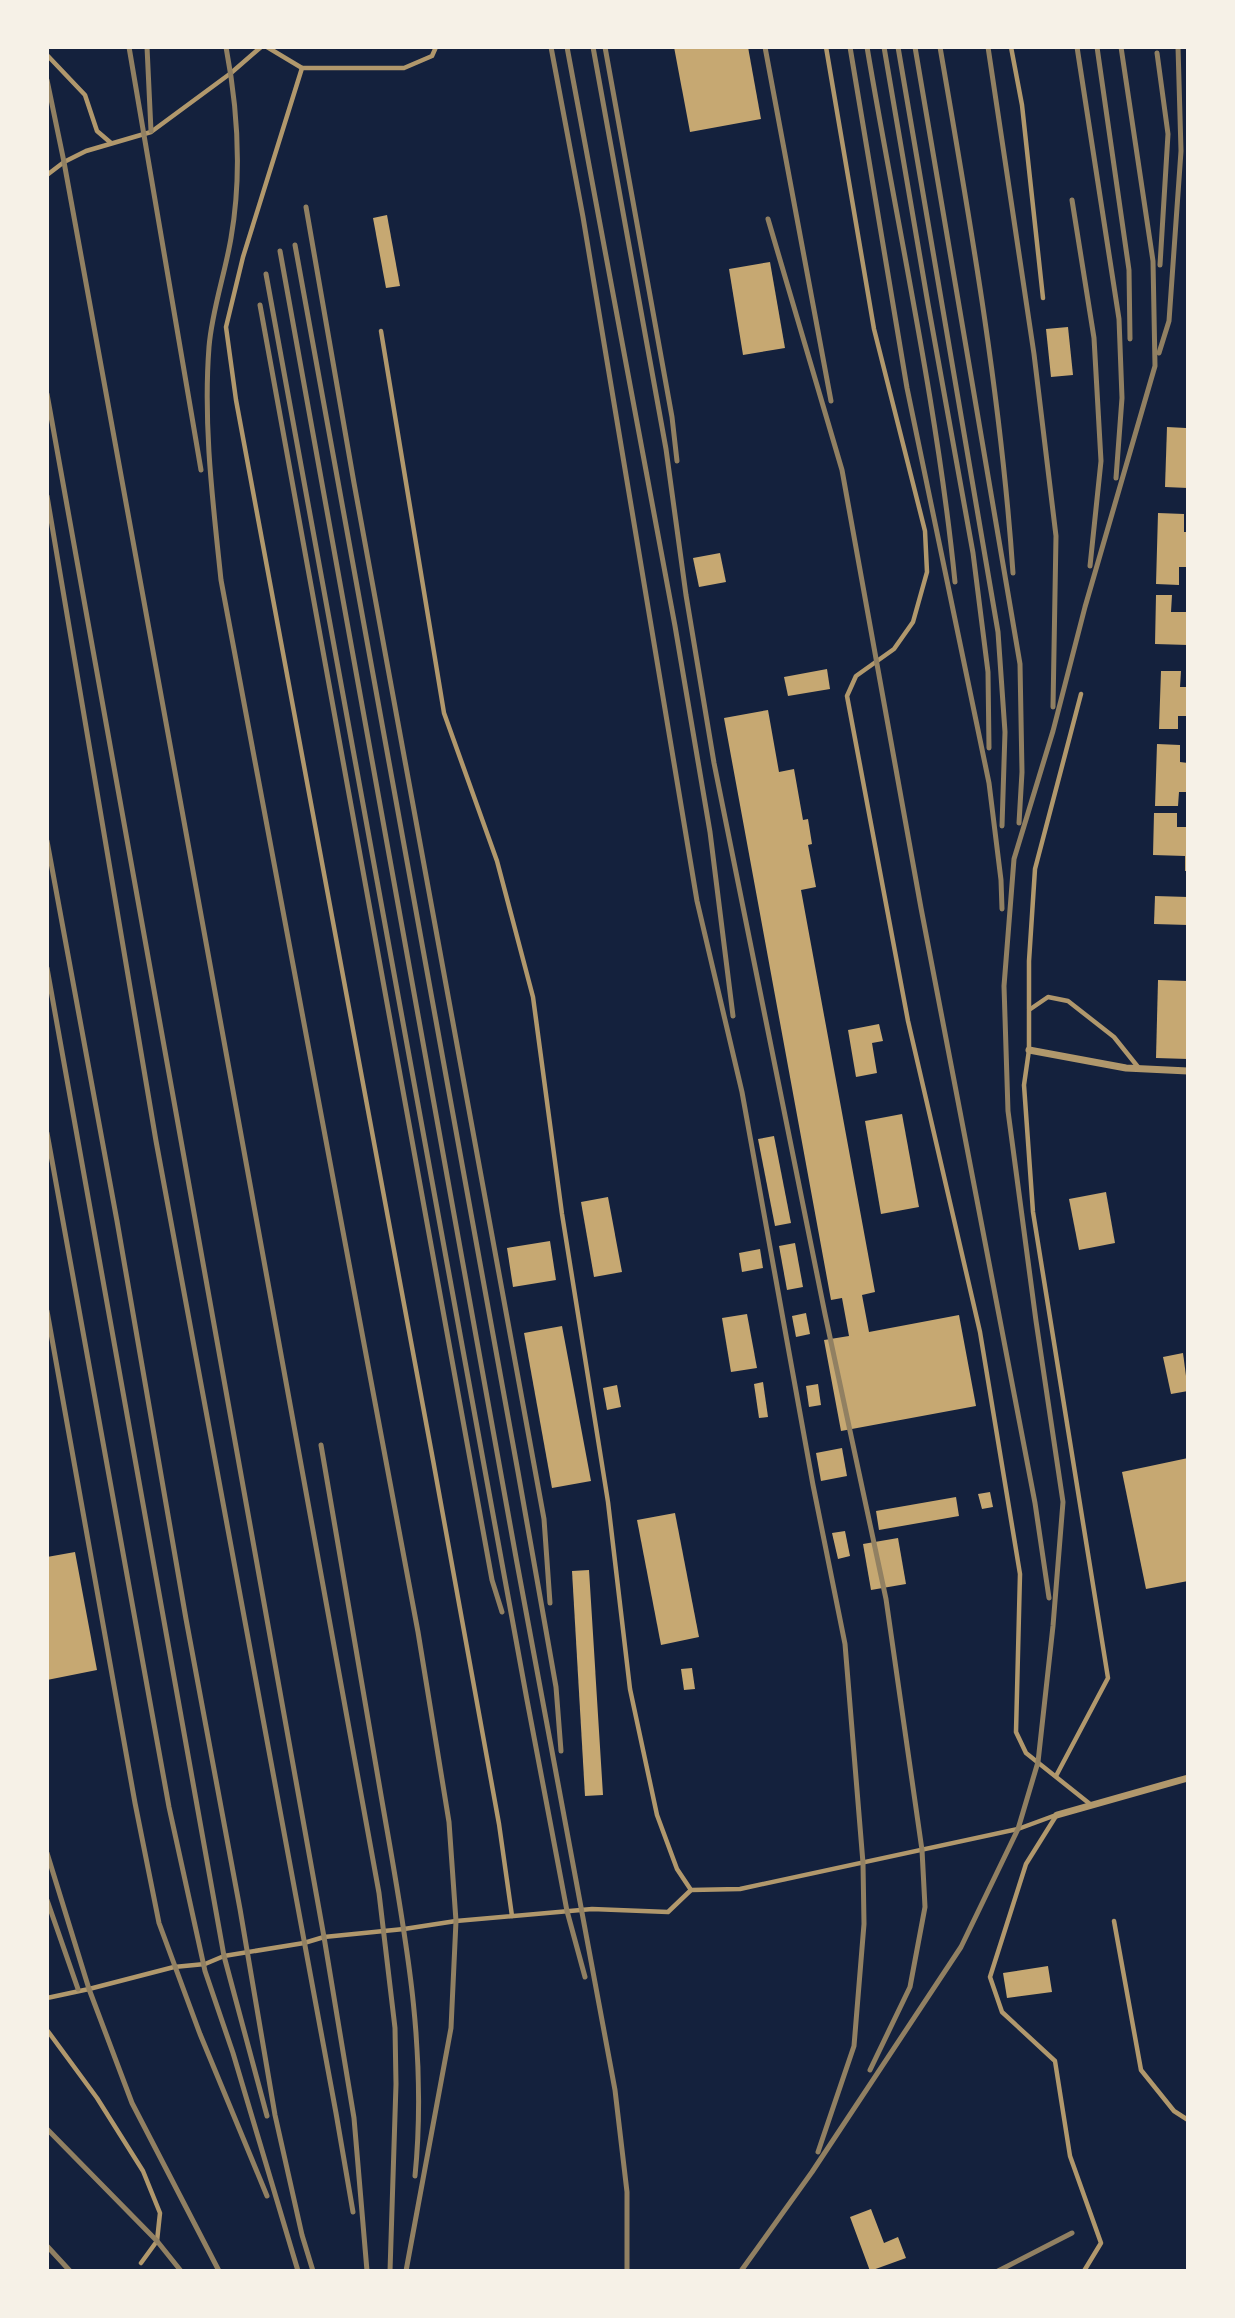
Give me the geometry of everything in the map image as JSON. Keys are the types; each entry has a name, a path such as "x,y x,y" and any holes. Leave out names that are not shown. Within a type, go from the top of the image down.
{"street":[{"path":"1029,1050 1125,1068 1188,1071"},
{"path":"1057,1815 1188,1778"}],"lane":[{"path":"47,175 64,162 86,151 151,132 231,73 261,47"},
{"path":"267,47 302,68 404,68 432,56 436,47"},
{"path":"826,47 874,329 925,531 927,572 913,622 894,649 856,676 847,696 908,1021 980,1332 1018,1560 1020,1574 1016,1732 1026,1753 1091,1805"},
{"path":"1011,47 1022,105 1043,298"},
{"path":"47,55 85,95 97,131 111,143"},
{"path":"302,68 243,257 226,327 236,400 499,1824 512,1916"},
{"path":"381,331 444,713 498,861 533,997 562,1214 608,1502 630,1689 657,1815 677,1869 691,1890"},
{"path":"1056,1776 1108,1678 1033,1212 1024,1085 1029,1050 1029,961 1035,869 1081,694"},
{"path":"1029,1010 1048,997 1068,1001 1114,1038 1139,1068"},
{"path":"47,1998 174,1967 205,1964 224,1956 304,1944 324,1937 404,1929 456,1920 592,1909 668,1912 691,1890 740,1889 1018,1829 1057,1815"},
{"path":"1057,1815 1026,1864 990,1977 1002,2012 1055,2061 1070,2156 1101,2243 1084,2271"},
{"path":"1114,1921 1141,2070 1174,2111 1188,2120"},
{"path":"47,2030 97,2098 143,2171 160,2213 157,2241 141,2263"}],"building":[{"path":"674,47 748,47 761,119 690,132"},
{"path":"387,215 400,286 386,288 373,218"},
{"path":"770,262 785,348 743,355 729,269"},
{"path":"1068,327 1073,375 1051,377 1046,329"},
{"path":"1167,427 1186,428 1188,488 1165,487"},
{"path":"1158,513 1184,514 1184,532 1188,532 1188,567 1179,567 1179,585 1156,584"},
{"path":"720,553 726,582 699,587 693,558"},
{"path":"1156,595 1172,595 1171,612 1188,612 1188,645 1155,644"},
{"path":"827,669 830,689 788,696 784,677"},
{"path":"1161,671 1181,671 1180,687 1188,687 1188,716 1178,716 1178,729 1159,729"},
{"path":"768,710 779,772 794,769 803,820 808,819 812,844 808,845 816,887 801,890 875,1292 862,1295 869,1332 959,1315 976,1406 841,1431 824,1340 849,1336 842,1298 831,1300 724,718"},
{"path":"1157,744 1180,745 1180,762 1188,763 1188,792 1179,792 1178,806 1155,806"},
{"path":"1154,813 1177,813 1177,827 1188,827 1188,871 1185,871 1185,856 1153,855"},
{"path":"1155,896 1188,897 1188,925 1154,924"},
{"path":"1158,980 1188,981 1188,1059 1156,1058"},
{"path":"879,1024 883,1041 872,1043 877,1073 856,1077 848,1030"},
{"path":"902,1114 919,1207 881,1214 865,1121"},
{"path":"774,1136 791,1223 775,1226 758,1139"},
{"path":"1106,1192 1115,1243 1079,1250 1069,1199"},
{"path":"608,1197 622,1272 594,1277 581,1202"},
{"path":"550,1241 556,1280 513,1287 507,1248"},
{"path":"795,1243 803,1287 787,1290 779,1246"},
{"path":"760,1249 763,1268 742,1272 739,1253"},
{"path":"806,1313 810,1334 796,1337 792,1316"},
{"path":"747,1314 757,1368 731,1372 722,1318"},
{"path":"562,1326 591,1481 552,1488 524,1333"},
{"path":"1183,1353 1188,1391 1171,1394 1163,1357"},
{"path":"763,1382 768,1417 759,1418 754,1384"},
{"path":"818,1384 821,1405 809,1407 806,1386"},
{"path":"617,1385 621,1407 607,1410 603,1388"},
{"path":"842,1448 847,1476 821,1481 816,1453"},
{"path":"1188,1458 1188,1581 1146,1589 1122,1472"},
{"path":"990,1492 993,1507 982,1509 978,1494"},
{"path":"956,1497 959,1516 879,1530 876,1511"},
{"path":"675,1513 699,1637 661,1645 637,1520"},
{"path":"845,1531 850,1556 838,1559 832,1533"},
{"path":"898,1538 906,1584 871,1590 863,1544"},
{"path":"75,1552 97,1670 47,1680 47,1557"},
{"path":"589,1570 603,1795 585,1796 572,1571"},
{"path":"692,1668 695,1689 684,1690 681,1669"},
{"path":"1048,1966 1052,1992 1007,1998 1003,1973"},
{"path":"871,2209 884,2243 898,2237 906,2258 870,2271 850,2217"}],"railway":[{"path":"129,47 201,470"},
{"path":"147,47 151,131"},
{"path":"226,47 236,119 237,190 231,238 211,333 207,376 210,464 221,580 418,1632 449,1822 456,1921 451,2028 406,2271"},
{"path":"551,47 583,217 697,901 742,1092 813,1485 845,1644 863,1863 864,1924 854,2046 818,2152"},
{"path":"567,47 675,626 710,832 733,1016"},
{"path":"593,47 666,449 686,595 714,763 825,1314 886,1599 922,1850 925,1907 910,1987 870,2070"},
{"path":"605,47 672,417 677,461"},
{"path":"765,47 831,401"},
{"path":"850,47 907,388 989,783 1002,909"},
{"path":"867,47 927,381 955,582"},
{"path":"884,47 973,553 988,672 989,748"},
{"path":"898,47 998,632 1005,732 1002,826"},
{"path":"915,47 1020,664 1022,772 1019,823"},
{"path":"940,47 993,375 1013,573"},
{"path":"988,47 1034,354 1056,536 1053,707"},
{"path":"1077,47 1119,319 1122,398 1116,478"},
{"path":"1097,47 1129,270 1130,339"},
{"path":"741,2271 812,2172 961,1947 1018,1829 1038,1762 1063,1502 1008,1111 1004,986 1014,859 1053,731 1085,607 1155,366 1153,261 1121,47"},
{"path":"1159,353 1169,321 1181,151 1178,47"},
{"path":"1157,53 1168,134 1160,265"},
{"path":"47,80 379,1893 395,2028 396,2084 390,2271"},
{"path":"1072,200 1094,338 1101,461 1090,566"},
{"path":"306,207 544,1519 550,1603"},
{"path":"768,219 842,470 921,908 1035,1503 1049,1598"},
{"path":"295,245 556,1687 561,1751"},
{"path":"280,251 615,2090 627,2192 627,2271"},
{"path":"266,274 527,1700 567,1911 585,1977"},
{"path":"260,305 492,1580 502,1612"},
{"path":"47,394 324,1937 354,2118 367,2271"},
{"path":"47,496 156,1141 353,2212"},
{"path":"47,841 275,2115 302,2235 313,2271"},
{"path":"47,968 224,1956 267,2116"},
{"path":"47,1133 169,1807 205,1971 233,2053 298,2271"},
{"path":"47,1311 159,1923 200,2034 267,2196"},
{"path":"321,1445 412,1987 418,2080 415,2176"},
{"path":"47,1853 89,1989 132,2103 219,2271"},
{"path":"47,1900 78,1989"},
{"path":"47,2129 157,2241 181,2271"},
{"path":"998,2271 1072,2233"},
{"path":"47,2246 70,2271"}]}
